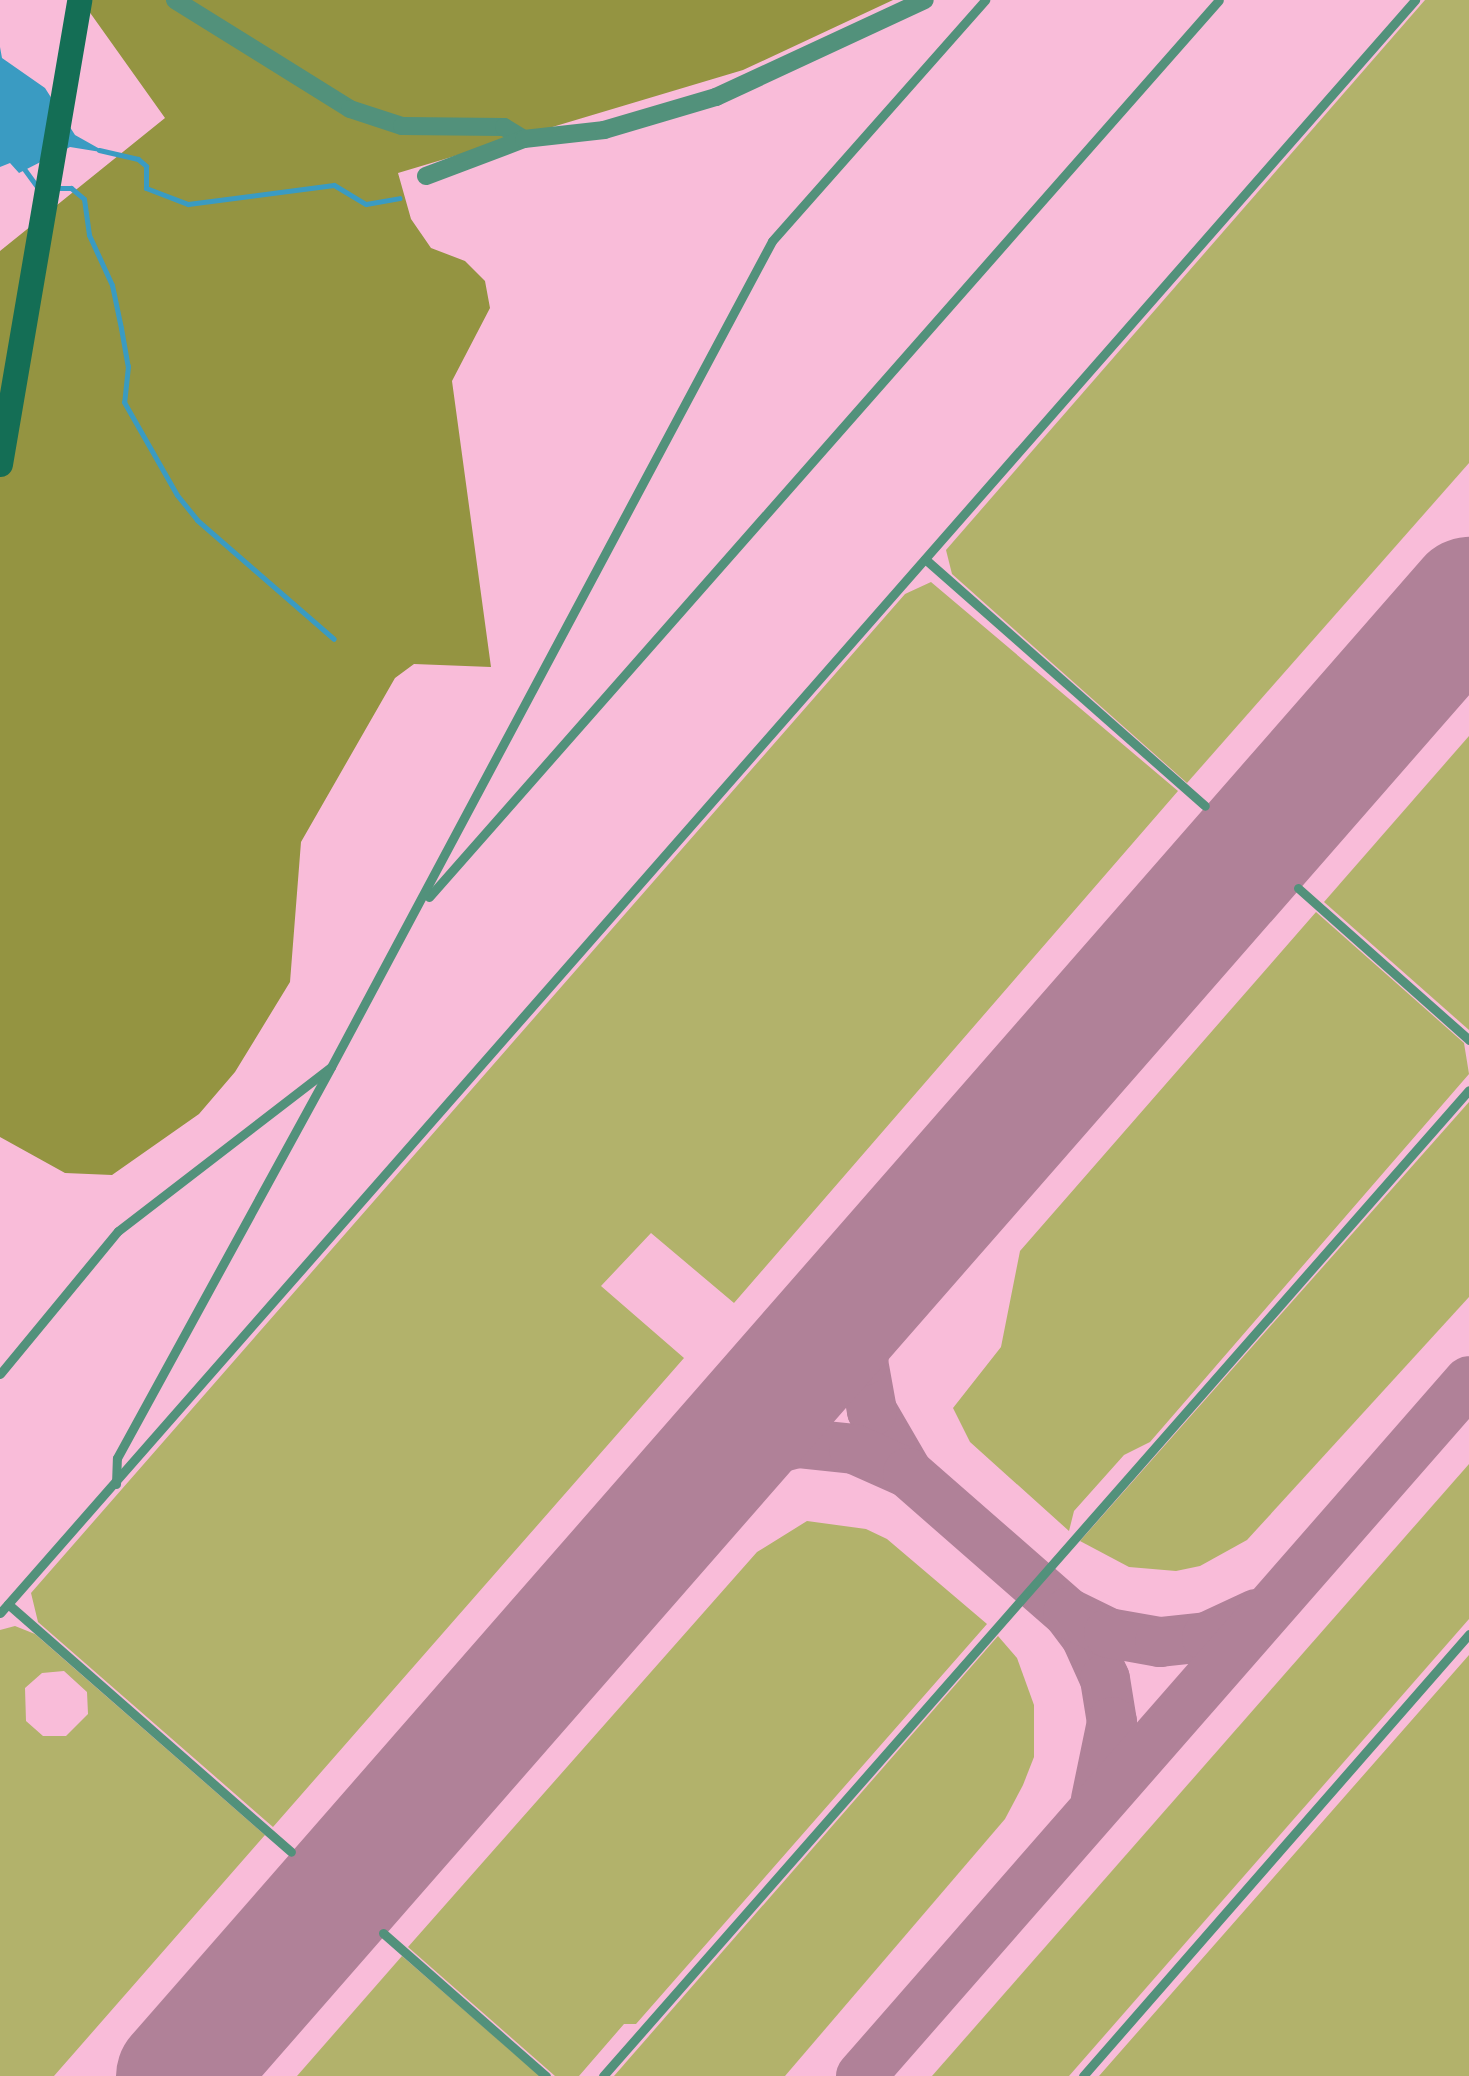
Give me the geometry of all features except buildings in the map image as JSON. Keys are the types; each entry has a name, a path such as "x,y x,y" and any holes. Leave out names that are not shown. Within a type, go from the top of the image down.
{"main road":[{"path":"0,464 79,0"}],"street":[{"path":"175,0 350,109 402,126 504,128 524,138"},
{"path":"426,176 524,138 604,130 716,97 925,0"}],"lane":[{"path":"116,1486 117,1458 423,902 772,242 985,0"},
{"path":"423,902 1219,0"},
{"path":"0,1613 116,1486 1414,0"},
{"path":"925,558 1205,806"},
{"path":"1298,888 1469,1040"},
{"path":"0,1374 118,1231 331,1067"},
{"path":"603,2076 1469,1090"},
{"path":"8,1604 291,1852"},
{"path":"1083,2076 1469,1634"},
{"path":"383,1934 546,2076"}],"shaded area":[{"path":"81,0 893,0 743,70 398,173 411,219 431,248 465,261 485,281 490,308 452,381 491,667 414,664 395,678 301,842 290,982 235,1072 199,1114 112,1175 65,1173 0,1137 0,251 165,118"},
{"path":"1425,0 1469,0 1469,463 1187,783 952,574 946,550"},
{"path":"931,582 1178,791 734,1303 651,1233 601,1286 684,1358 273,1827 38,1622 31,1593 905,594"},
{"path":"1469,736 1469,1030 1324,902"},
{"path":"1316,912 1464,1043 1469,1074 1150,1442 1124,1455 1074,1511 1069,1531 970,1442 953,1408 1001,1347 1020,1251"},
{"path":"1469,1102 1469,1297 1247,1540 1200,1566 1176,1571 1129,1567 1080,1541"},
{"path":"1469,1464 1469,1619 1069,2076 932,2076"},
{"path":"807,1521 866,1529 887,1539 987,1624 636,2024 624,2024 579,2076 555,2076 408,1947 757,1552"},
{"path":"15,1626 35,1634 265,1835 54,2076 0,2076 0,1630","holes":["64,1671 87,1692 88,1714 66,1736 43,1736 26,1721 25,1688 42,1673"]},
{"path":"998,1636 1017,1658 1034,1705 1034,1757 1023,1785 1005,1819 785,2076 614,2076"},
{"path":"1469,1655 1469,2076 1099,2076"},
{"path":"402,1956 540,2076 297,2076"}],"water":[{"path":"0,47 2,58 45,88 75,135 107,153 70,147 19,173 10,163 0,167"}],"waterway":[{"path":"99,150 138,159 146,166 146,188 188,204 334,185 366,204 399,198"},
{"path":"22,166 38,188"},
{"path":"54,188 71,188 84,199 89,235 112,285 121,328 128,366 124,402 177,495 197,520 334,639"}],"taxiway":[{"path":"908,1473 872,1411 863,1361 873,1299 915,1232"},
{"path":"861,2076 1469,1381"},
{"path":"683,1499 734,1460 797,1443 854,1449 908,1473 1068,1613 1086,1637 1105,1679 1112,1722 1096,1799"},
{"path":"1068,1613 1109,1633 1160,1642 1207,1637 1256,1614"}],"runway":[{"path":"178,2076 1469,599"}]}
